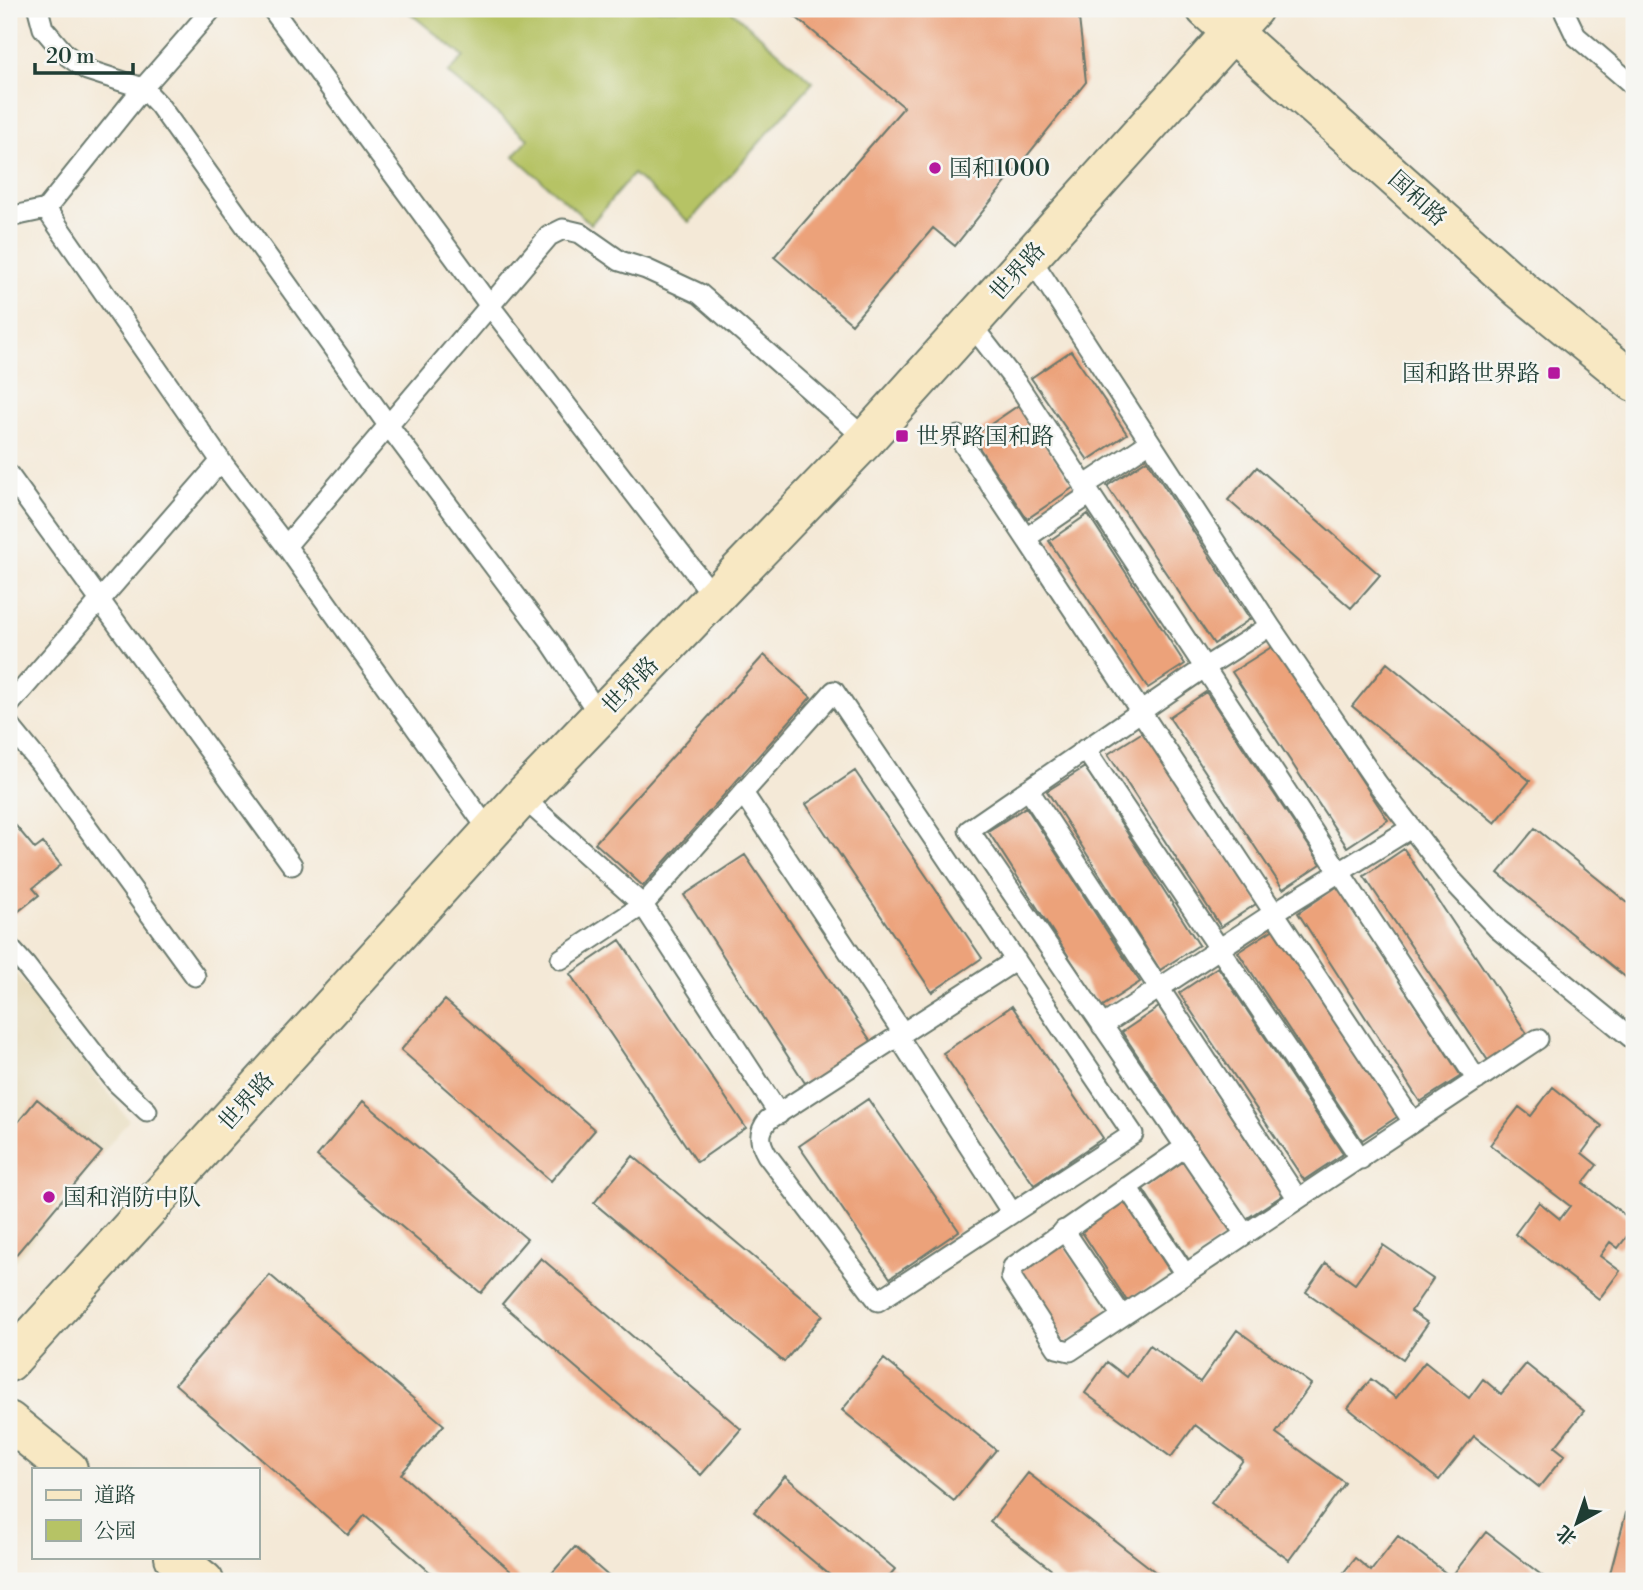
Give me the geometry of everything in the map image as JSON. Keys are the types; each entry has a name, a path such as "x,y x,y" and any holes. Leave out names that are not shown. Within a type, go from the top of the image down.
{"street":[{"name":"世界路","path":"9,1362 522,797 866,439 1030,257 1231,16"},
{"name":"国和路","path":"1231,16 1521,290 1634,382"},
{"path":"9,1421 67,1468"},
{"path":"175,1558 204,1581"}],"lane":[{"path":"38,9 43,28 65,54 87,70 142,88 159,104 388,425 552,644 600,716"},
{"path":"9,217 46,209 142,88 212,9"},
{"path":"272,9 490,306 714,597"},
{"path":"1566,9 1565,13 1576,36 1634,86"},
{"path":"46,209 221,461 286,546 490,832"},
{"path":"286,546 549,236 564,229 580,233 620,261 646,269 700,294 866,439"},
{"path":"1030,257 1270,626 1377,783 1411,828 1450,878 1498,929 1634,1040"},
{"path":"970,323 1018,386 1477,1080"},
{"path":"958,436 1413,1122"},
{"path":"1026,538 1150,442"},
{"path":"9,705 221,461"},
{"path":"9,475 292,865"},
{"path":"1245,1234 969,831 1204,668 1270,626"},
{"path":"561,959 643,905 834,691 1016,960 1133,1134 878,1301 760,1144 760,1130 768,1120 1016,960"},
{"path":"9,725 40,763 195,976"},
{"path":"1086,750 1361,1158"},
{"path":"1028,789 1298,1199"},
{"path":"743,793 901,1034 1012,1213"},
{"path":"522,797 643,905 779,1114"},
{"path":"1102,1026 1340,870 1411,828"},
{"path":"9,947 116,1082 147,1111"},
{"path":"1185,1147 1013,1267 1011,1277 1058,1348 1070,1351 1538,1039"},
{"path":"1127,1187 1185,1274"},
{"path":"1064,1230 1122,1316"}],"shaded area":[{"path":"9,964 129,1120 9,1269"}],"green space":[{"path":"405,9 729,9 813,82 689,222 633,174 591,224 514,156 528,139 448,73 464,57"}],"building":[{"name":"国和1000","path":"786,9 1078,9 1086,82 955,246 933,228 852,324 774,257 904,107"},
{"path":"1071,351 1127,434 1088,460 1031,378"},
{"path":"1019,405 1074,487 1027,519 972,437"},
{"path":"1147,460 1250,619 1214,644 1107,486"},
{"path":"1257,467 1380,575 1351,608 1228,500"},
{"path":"1088,514 1185,664 1148,688 1049,541"},
{"path":"1273,646 1388,820 1347,847 1232,672"},
{"path":"764,655 811,697 643,886 595,843"},
{"path":"1387,663 1530,781 1495,823 1352,706"},
{"path":"1206,692 1321,864 1283,889 1169,717"},
{"path":"1146,730 1259,902 1221,927 1108,754"},
{"path":"1085,767 1199,945 1160,970 1047,791"},
{"path":"855,771 982,958 932,992 806,804"},
{"path":"1026,807 1140,982 1101,1007 988,831"},
{"path":"16,826 35,849 43,843 61,865 33,888 39,895 15,914 9,906 9,832"},
{"path":"1535,828 1634,908 1634,984 1498,873"},
{"path":"1404,849 1528,1035 1489,1062 1364,876"},
{"path":"745,855 877,1050 805,1083 684,895"},
{"path":"1338,886 1461,1076 1420,1102 1298,913"},
{"path":"1277,927 1400,1115 1362,1140 1238,952"},
{"path":"620,940 746,1128 697,1162 570,974"},
{"path":"1218,967 1343,1154 1304,1180 1179,993"},
{"path":"445,1000 595,1130 551,1181 401,1050"},
{"path":"1012,1006 1103,1138 1034,1185 943,1053"},
{"path":"1159,1007 1283,1195 1246,1219 1122,1032"},
{"path":"1553,1087 1602,1126 1582,1153 1597,1165 1583,1183 1634,1222 1634,1227 1618,1248 1610,1242 1600,1256 1620,1271 1599,1299 1515,1234 1539,1202 1560,1219 1570,1206 1490,1145 1519,1107 1531,1116"},
{"path":"37,1099 102,1152 9,1263 9,1133"},
{"path":"868,1099 959,1231 890,1278 799,1146"},
{"path":"363,1101 527,1239 481,1293 317,1156"},
{"path":"633,1156 823,1315 784,1362 594,1203"},
{"path":"1184,1161 1232,1232 1189,1260 1143,1189"},
{"path":"1124,1200 1171,1273 1127,1301 1080,1229"},
{"path":"1062,1242 1109,1315 1065,1343 1017,1272"},
{"path":"1383,1245 1433,1279 1411,1311 1428,1323 1403,1359 1306,1292 1326,1263 1355,1284"},
{"path":"541,1258 741,1429 701,1475 502,1304"},
{"path":"270,1275 444,1425 401,1474 522,1581 440,1581 365,1515 348,1535 175,1384"},
{"path":"1237,1330 1311,1384 1276,1433 1345,1483 1289,1560 1211,1503 1243,1460 1195,1425 1171,1457 1085,1393 1107,1362 1127,1377 1150,1345 1200,1382"},
{"path":"884,1359 996,1450 954,1501 842,1410"},
{"path":"1425,1362 1469,1398 1483,1379 1501,1394 1526,1364 1584,1411 1555,1447 1565,1455 1539,1487 1474,1436 1439,1480 1348,1408 1371,1379 1396,1398"},
{"path":"1028,1473 1167,1581 1066,1581 990,1522"},
{"path":"785,1476 895,1569 885,1581 837,1581 754,1512"},
{"path":"1626,1513 1634,1515 1634,1581 1608,1581"},
{"path":"1486,1532 1549,1581 1337,1581 1355,1558 1371,1571 1398,1536 1451,1577"},
{"path":"575,1547 614,1581 545,1581"}],"place":[{"name":"国和1000","path":"935,168"},
{"name":"国和路世界路","path":"1554,373"},
{"name":"世界路国和路","path":"902,436"},
{"name":"国和消防中队","path":"49,1197"}]}
